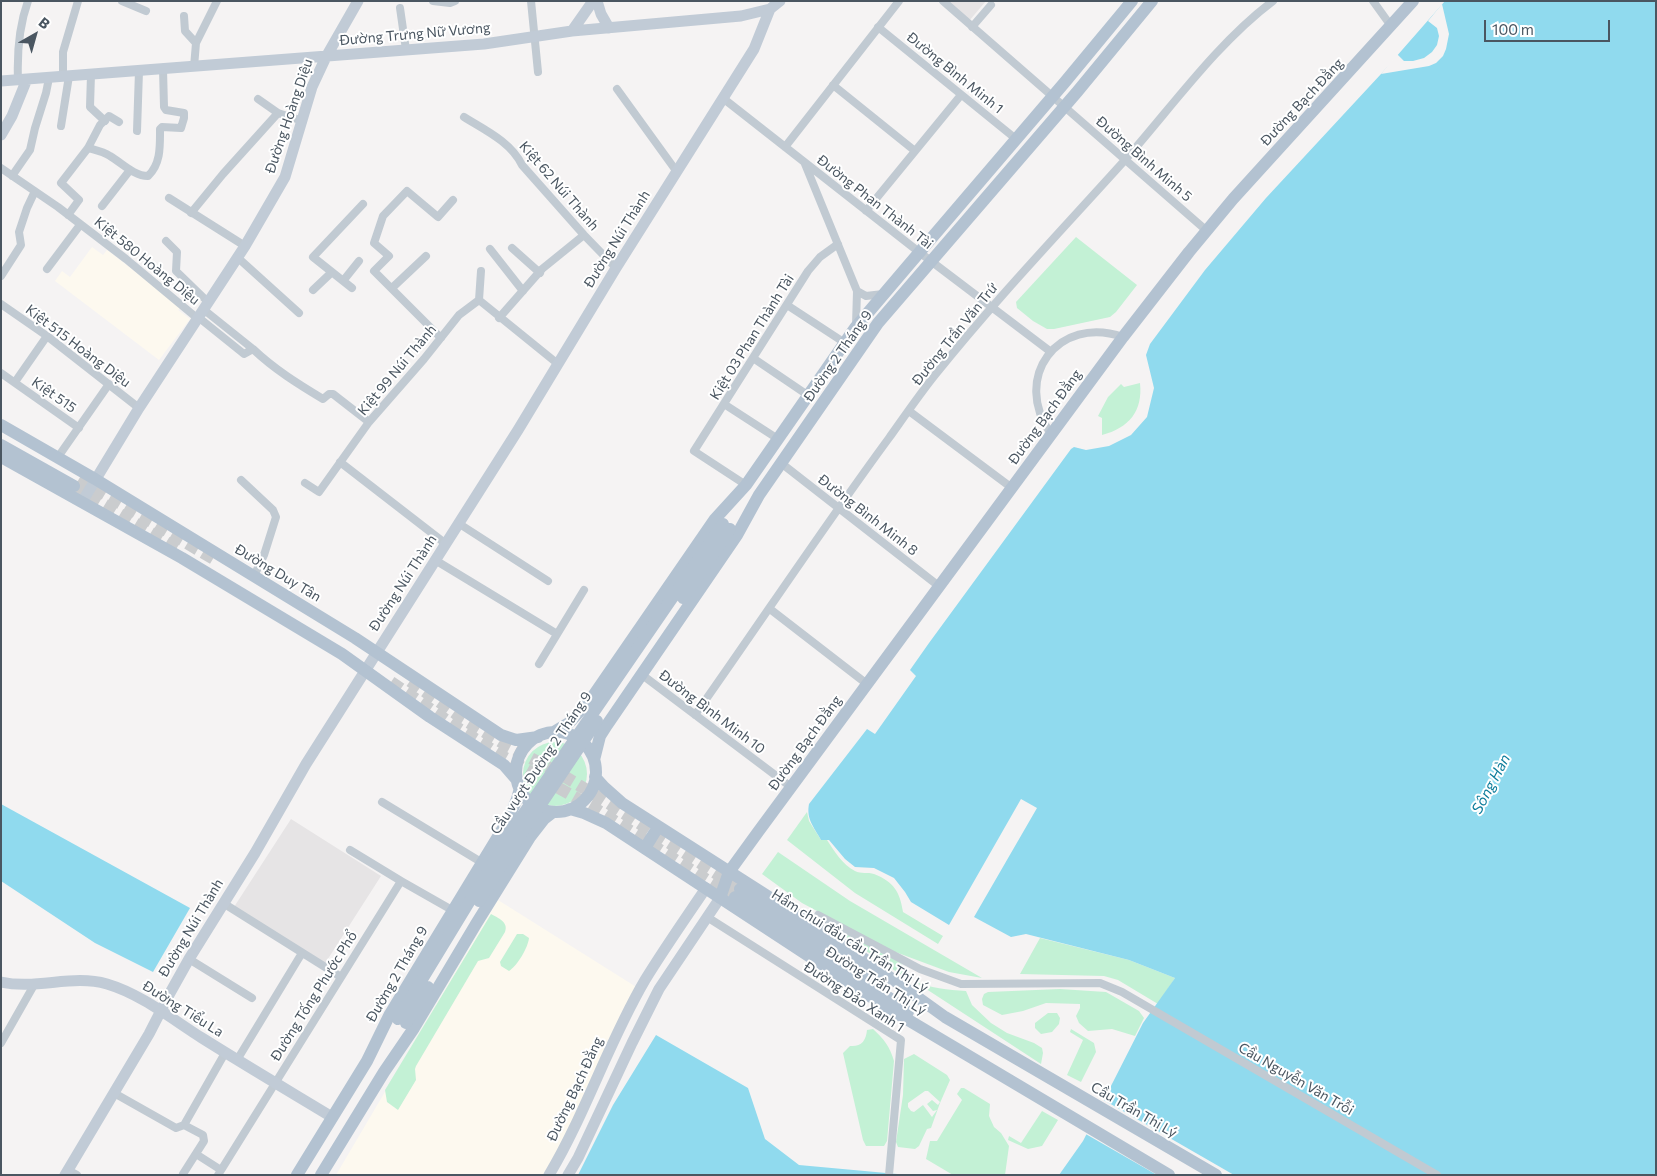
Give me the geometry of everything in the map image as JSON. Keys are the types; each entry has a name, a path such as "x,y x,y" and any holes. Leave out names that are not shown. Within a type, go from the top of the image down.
{"main road":[{"name":"Đường Hoàng Diệu","path":"82,502 139,408 245,246 284,177 312,87 326,57 358,1"},
{"path":"572,31 593,1"},
{"path":"597,1 601,14 609,28"},
{"name":"Đường Trưng Nữ Vương","path":"1,81 484,44 572,31 741,16 770,9 780,1"},
{"name":"Đường 2 Tháng 9","path":"554,732 569,723 591,699 715,519 746,485 855,328 1053,97 1132,1"},
{"name":"Đường Bạch Đằng","path":"729,872 1123,337 1233,199 1413,1"},
{"name":"Đường 2 Tháng 9","path":"594,760 600,736 737,535 759,494 878,323 1064,106 1146,3"},
{"name":"Đường Núi Thành","path":"70,1173 189,959 365,670 446,544 616,268 724,100 754,49 770,9"},
{"path":"1,135 12,116 22,80"},
{"name":"Đường Duy Tân","path":"1,425 95,479 377,651 456,706 508,739 524,740 538,736"},
{"path":"1,435 77,482 1,445"},
{"path":"1,457 214,577 342,654 504,766 530,802 545,810 553,812 570,809 584,800 594,786 594,760 590,752 579,740 571,735 554,732 538,736 525,747 520,755 516,771 518,784"},
{"name":"Cầu vượt Đường 2 Tháng 9","path":"367,1061 402,1021 523,831 727,526 746,485"},
{"name":"Cầu vượt Đường 2 Tháng 9","path":"727,526 759,494"},
{"path":"214,577 225,558"},
{"path":"444,726 456,706"},
{"name":"Đường Trần Thị Lý","path":"595,777 622,804 852,950 945,1017 1036,1071"},
{"name":"Đường 2 Tháng 9","path":"297,1175 367,1061 390,1014 508,820 517,799 518,784"},
{"name":"Đường Trần Thị Lý","path":"570,809 595,818 645,848 888,1008 1169,1175"},
{"path":"321,1175 384,1072 414,1028 530,837 544,819 553,812"},
{"path":"645,848 658,827"},
{"path":"706,888 729,872"},
{"path":"568,1175 659,990 720,898 729,872"},
{"name":"Đường Bạch Đằng","path":"548,1175 563,1150 637,995 706,888"},
{"name":"Hầm chui đầu cầu Trần Thị Lý","path":"937,1036 894,1000 737,893 898,992 945,1017"},
{"name":"Đường Tiểu La","path":"1,982 17,985 34,985 88,980 106,984 134,996 160,1011 225,1053 332,1117"},
{"path":"637,995 652,1004"},
{"name":"Cầu vượt Đường 2 Tháng 9","path":"384,1072 402,1021"},
{"name":"Cầu Trần Thị Lý","path":"1036,1071 1216,1175"},
{"path":"563,1150 578,1158"}],"street":[{"path":"22,80 17,66 22,17 28,1"},
{"path":"61,126 66,76 64,52 78,1"},
{"path":"122,1 146,11"},
{"path":"194,67 196,43 217,1"},
{"path":"434,2 450,3 455,1"},
{"path":"531,1 538,72"},
{"path":"785,147 899,1"},
{"name":"Đường Bình Minh 5","path":"943,1 1207,231"},
{"name":"Đường Trần Văn Trứ","path":"695,715 838,508 934,377 991,307 1214,57 1260,11 1273,1"},
{"path":"1373,1 1391,26"},
{"path":"972,27 991,5"},
{"path":"400,8 406,50"},
{"path":"184,16 185,31 196,43"},
{"name":"Đường Bình Minh 1","path":"878,27 1016,139"},
{"path":"88,148 108,154 130,170 144,176 148,176 153,172 158,162 160,130 162,127 181,128 184,118 184,113 166,110 164,107 163,69"},
{"path":"137,131 139,71"},
{"path":"90,74 90,107 105,120"},
{"path":"12,176 30,150 46,93 48,78"},
{"path":"833,85 915,151"},
{"path":"617,89 677,172"},
{"path":"866,211 961,95"},
{"path":"258,99 278,113 303,120"},
{"name":"Đường Phan Thành Tài","path":"724,100 930,261 1051,352"},
{"path":"191,213 278,113"},
{"path":"68,215 79,200 61,184 88,148 100,125 109,116 119,122"},
{"name":"Kiệt 62 Núi Thành","path":"464,117 504,143 584,235 616,268"},
{"name":"Đường Phan Thành Tài","path":"804,163 857,291 855,328"},
{"name":"Kiệt 580 Hoàng Diệu","path":"1,168 126,259 202,311"},
{"path":"102,206 130,170"},
{"path":"1,276 21,245 20,232 27,208 35,191"},
{"path":"441,338 374,271 389,256 374,243 382,216 407,191 438,217 453,200"},
{"path":"169,198 245,246"},
{"path":"352,288 313,257 363,204"},
{"path":"47,269 80,224"},
{"path":"498,318 540,273 584,235"},
{"path":"166,241 177,252 176,271 202,311 244,354 253,348 272,366 300,385 324,399 329,394 333,394 370,422"},
{"name":"Kiệt 03 Phan Thành Tài","path":"746,485 694,451 752,358 820,257 838,244"},
{"path":"512,248 540,273"},
{"path":"490,249 523,291"},
{"path":"392,288 426,256"},
{"path":"237,258 299,313"},
{"path":"344,281 359,261"},
{"path":"481,271 479,300 498,318 558,364"},
{"path":"313,290 332,272"},
{"path":"857,291 866,296 883,294"},
{"name":"Kiệt 99 Núi Thành","path":"305,483 318,492 370,422 459,315 479,300"},
{"name":"Kiệt 515 Hoàng Diệu","path":"1,304 47,336 139,408"},
{"path":"787,305 845,343"},
{"path":"1051,434 1043,424 1038,412 1035,386 1038,374 1051,352 1069,338 1085,333 1101,332 1123,337"},
{"name":"Kiệt 515","path":"15,382 47,336"},
{"name":"Đường 2 Tháng 9","path":"752,358 809,396"},
{"name":"Kiệt 515","path":"1,373 78,428"},
{"path":"58,457 109,384"},
{"path":"724,404 778,439"},
{"path":"909,411 1012,488"},
{"path":"340,462 446,544"},
{"name":"Đường Bình Minh 8","path":"781,463 940,587"},
{"path":"241,480 273,510 276,517 264,555 254,576"},
{"path":"458,523 548,581"},
{"path":"435,560 557,634"},
{"path":"539,664 584,590"},
{"path":"770,609 867,684"},
{"name":"Đường Bình Minh 10","path":"642,674 791,787"},
{"path":"382,802 481,862"},
{"path":"350,850 452,910"},
{"name":"Đường Tống Phước Phổ","path":"219,1172 401,881"},
{"path":"223,903 341,977"},
{"name":"Cầu Nguyễn Văn Trỗi","path":"818,915 920,968 961,984 1100,983 1122,992 1437,1175"},
{"name":"Đường Đảo Xanh 1","path":"707,917 902,1040 889,1173"},
{"path":"237,1060 302,953"},
{"path":"189,959 252,998"},
{"path":"1,1043 34,985"},
{"path":"114,1094 176,1128 184,1125 225,1053"},
{"path":"183,1174 205,1138 204,1135 184,1125"},
{"path":"196,1154 219,1172"}],"shaded area":[{"path":"947,1 986,1 969,21"},
{"path":"92,247 103,255 107,250 181,307 178,310 190,319 159,360 55,281 62,271 70,277"},
{"path":"291,819 381,876 324,965 234,907"},
{"path":"498,900 641,990 550,1175 336,1175"}],"green space":[{"path":"1076,237 1137,285 1110,317 1047,329 1017,308 1016,302"},
{"path":"1140,383 1139,402 1132,417 1120,428 1102,435 1102,418 1098,416 1108,397 1121,384 1124,387"},
{"path":"555,742 567,745 578,751 584,762 587,774 584,786 578,797 567,803 555,806 543,803 532,797 526,786 523,774 526,762 532,751 543,745"},
{"path":"807,812 809,821 821,840 827,840 839,857 850,868 857,872 874,874 891,884 898,893 903,912 943,936 938,944 855,893 787,840"},
{"path":"778,852 850,901 982,978 949,972 890,950 802,903 762,874"},
{"path":"491,914 504,923 505,932 489,958 478,961 416,1066 416,1080 398,1110 387,1102 385,1090"},
{"path":"827,924 862,939 889,954 907,970 910,981"},
{"path":"517,934 523,934 529,938 519,961 509,971 501,966 500,962"},
{"path":"1040,938 1129,960 1175,978 1158,1004 1118,980 1104,976 1020,974"},
{"path":"914,981 939,988 966,991 972,1005 991,1023 1007,1033 1042,1048 1041,1064"},
{"path":"1060,989 1106,992 1139,1011 1144,1018 1135,1036 1112,1029 1088,1031 1079,1023 1076,1016 1080,1004 1046,1003 1023,1011 1002,1015 983,1005 982,999 984,994 988,992"},
{"path":"1048,1013 1057,1013 1060,1018 1059,1024 1052,1032 1041,1034 1035,1028 1035,1023"},
{"path":"873,1029 886,1044 894,1061 887,1141 884,1146 866,1146 863,1140 843,1053 850,1046 860,1044 867,1030"},
{"path":"1071,1029 1094,1043 1096,1052 1081,1082 1067,1075 1083,1040 1070,1032"},
{"path":"914,1054 947,1075 950,1080 931,1128 927,1129 919,1146 915,1149 898,1147 896,1142 903,1095 904,1059","holes":["925,1091 928,1091 940,1102 938,1105 932,1100 927,1104 933,1111 937,1110 932,1117 923,1105 914,1112 908,1107 908,1103"]},
{"path":"961,1088 990,1104 989,1116 994,1127 1001,1133 1009,1146 1005,1175 953,1175 926,1159 930,1141 937,1141 962,1100 957,1094"},
{"path":"1042,1111 1058,1120 1042,1146 1028,1149 1008,1140 1009,1136 1021,1143"}],"water":[{"name":"Sông Hàn","path":"1445,1 1656,1 1656,1175 1059,1175 1083,1141 1143,1023 1175,978 1129,960 1026,934 1011,937 974,917 1037,808 1021,799 949,925 911,902 894,878 874,868 855,867 845,859 829,840 821,840 810,819 809,804 867,729 875,734 916,676 910,670 1071,449 1074,447 1086,450 1109,446 1131,435 1147,417 1154,388 1146,355 1150,344 1205,270 1266,198 1381,74"},
{"path":"1,804 190,908 153,972 95,943 1,881"},
{"path":"656,1035 748,1088 765,1139 799,1165 908,1175 578,1175 613,1105"}],"pier":[{"path":"1442,4 1449,34 1443,56 1436,63 1429,66 1381,74 1397,54 1404,61 1413,61 1424,58 1432,52 1437,45 1439,36 1437,28 1428,21"},
{"path":"1102,1099 1234,1175 1157,1175 1084,1133"}],"tunnel":[{"path":"79,479 217,561"},
{"path":"74,486 181,551"},
{"path":"410,681 463,719 602,799 740,889"},
{"path":"391,682 502,756 596,809 732,896"}]}
